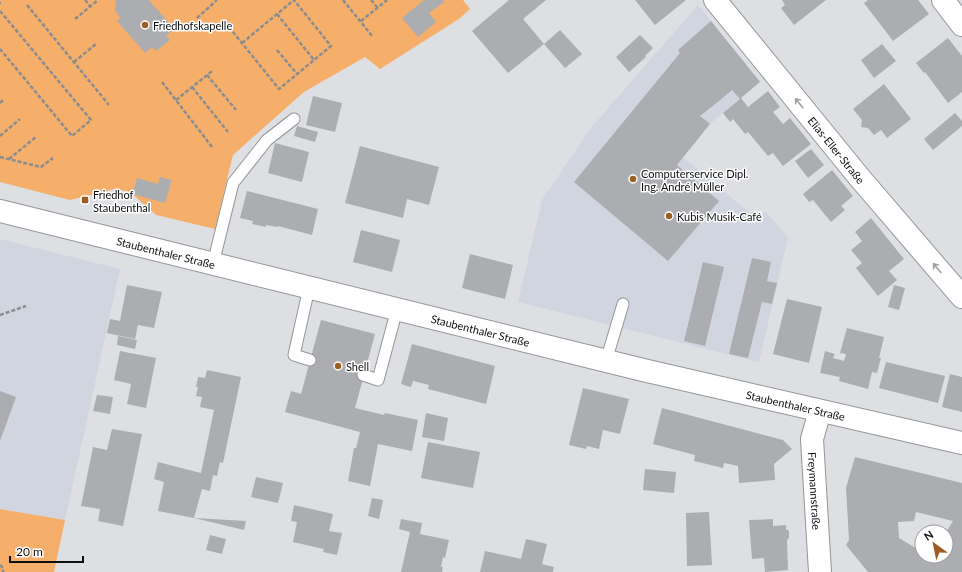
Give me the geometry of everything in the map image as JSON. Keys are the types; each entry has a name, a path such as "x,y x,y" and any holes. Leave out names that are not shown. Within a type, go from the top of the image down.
{"main road":[{"name":"Elias-Eller-Straße","path":"715,0 962,298"},
{"path":"943,0 962,25"},
{"name":"Staubenthaler Straße","path":"0,211 606,361 962,443"},
{"name":"Freymannstraße","path":"820,411 812,439 820,572"}],"lane":[{"path":"213,264 233,182 267,140 294,119"},
{"path":"309,288 294,355 310,360"},
{"path":"606,361 623,304"},
{"path":"363,375 378,380 397,309"}],"path":[{"path":"85,0 90,6"},
{"path":"75,19 98,0"},
{"path":"197,18 218,0"},
{"path":"229,27 279,89 331,46 294,0 242,43"},
{"path":"343,0 373,36"},
{"path":"371,0 378,8"},
{"path":"360,21 387,0"},
{"path":"27,5 109,105"},
{"path":"0,11 91,120 72,136 0,49"},
{"path":"278,14 314,60"},
{"path":"74,62 96,44"},
{"path":"277,50 297,74"},
{"path":"176,100 212,71"},
{"path":"207,75 236,110"},
{"path":"162,82 212,147"},
{"path":"192,87 228,132"},
{"path":"0,103 4,99"},
{"path":"0,136 20,119"},
{"path":"9,160 36,137"},
{"path":"0,157 41,167 53,158"},
{"path":"0,315 26,306"},
{"path":"0,565 4,572"}],"shaded area":[{"path":"0,0 463,0 470,9 459,19 380,69 365,57 304,92 233,155 215,229 156,215 130,192 115,189 70,200 0,182"},
{"name":"Computerservice Dipl. Ing. André Müller","path":"698,5 760,81 710,124 683,157 751,214 766,212 788,238 759,362 518,302 542,200 590,129"},
{"path":"0,239 120,269 65,520 0,509"},
{"path":"0,509 65,520 54,572 0,572"}],"building":[{"name":"Friedhofskapelle","path":"116,0 149,0 174,29 166,36 170,40 156,51 152,47 145,53 117,21 120,18 115,10"},
{"path":"424,0 443,0 444,2 429,13 436,22 418,37 402,18"},
{"path":"509,0 546,0 523,19 544,44 508,73 472,31"},
{"path":"635,0 686,0 655,25"},
{"path":"782,0 826,0 794,25 781,8 785,5"},
{"path":"868,0 918,0 929,14 893,41 864,3"},
{"path":"711,21 760,82 741,98 748,107 768,91 780,107 773,112 783,124 790,118 811,144 783,166 773,153 768,156 748,132 745,134 733,119 730,122 723,113 740,99 732,90 700,116 710,124 677,165 719,201 668,261 574,182 680,53 678,50"},
{"path":"560,30 582,54 565,68 544,44"},
{"path":"640,35 653,48 645,56 646,57 629,72 616,57"},
{"path":"948,38 962,56 962,92 948,103 925,72 924,73 916,63"},
{"path":"882,44 896,61 874,78 861,60"},
{"path":"884,84 911,119 887,138 881,130 874,135 868,128 861,127 862,120 853,109"},
{"path":"313,96 342,103 335,132 306,125"},
{"path":"955,113 962,121 962,126 933,150 924,139"},
{"path":"297,126 318,132 315,142 294,136"},
{"path":"275,143 309,152 302,182 268,173"},
{"path":"360,146 439,167 429,205 407,199 403,218 345,203"},
{"path":"811,149 824,165 808,178 795,161"},
{"path":"832,170 853,196 841,206 845,210 831,222 813,200 809,202 803,194"},
{"path":"160,177 172,180 165,203 132,194 137,178 158,184"},
{"path":"247,191 318,209 312,235 278,226 266,225 266,227 252,224 253,221 240,218"},
{"path":"871,218 904,259 889,271 897,280 878,296 856,268 862,263 851,250 862,241 855,232"},
{"path":"361,230 400,240 392,272 353,262"},
{"path":"470,254 513,265 505,299 462,288"},
{"path":"752,258 771,262 767,281 777,283 772,304 762,302 748,358 729,354"},
{"path":"703,262 724,267 705,346 684,341"},
{"path":"127,285 162,292 154,328 138,325 135,339 107,333 110,319 120,321"},
{"path":"894,285 905,288 899,310 888,307"},
{"path":"787,299 822,307 809,363 773,354"},
{"path":"321,320 375,334 355,408 384,415 385,413 418,420 412,451 378,444 370,486 348,481 354,448 356,448 360,432 285,412 291,391 301,394"},
{"path":"847,328 884,337 877,373 872,372 868,389 839,381 840,377 820,373 825,351 835,354 833,358 844,361 846,354 840,353"},
{"path":"118,336 137,340 135,349 117,345"},
{"path":"412,344 495,366 486,404 428,389 429,385 413,381 411,387 401,384"},
{"path":"120,351 156,358 146,408 127,404 131,384 114,380"},
{"path":"886,362 945,376 938,403 879,388"},
{"path":"207,370 241,377 223,463 220,462 217,476 213,475 210,491 202,489 194,518 158,511 164,482 154,479 158,462 201,473 214,410 200,407 202,397 196,396 198,387 196,387 198,377 205,378"},
{"path":"950,374 962,377 962,412 942,407"},
{"path":"583,388 629,399 620,434 603,430 599,449 587,446 586,449 569,445"},
{"path":"0,391 16,397 0,441"},
{"path":"97,395 113,397 110,414 93,411"},
{"path":"662,408 783,440 792,449 774,464 775,480 739,483 738,466 724,463 723,468 694,461 695,455 653,444"},
{"path":"426,413 448,418 444,441 422,437"},
{"path":"112,429 142,434 123,526 98,521 100,509 81,506 93,447 107,450"},
{"path":"428,442 480,452 473,488 421,478"},
{"path":"855,457 962,483 962,572 868,572 846,545 849,540 846,488"},
{"path":"645,469 676,472 674,493 643,490"},
{"path":"256,477 283,483 278,503 251,497"},
{"path":"372,498 383,500 379,519 368,516"},
{"path":"294,505 333,514 329,531 342,533 337,555 323,552 324,549 293,542 297,522 291,521"},
{"path":"709,512 712,565 687,566 686,513"},
{"path":"194,518 246,521 244,530"},
{"path":"401,519 422,523 420,534 449,540 445,558 443,557 441,567 443,567 442,572 401,572 410,532 399,529"},
{"path":"773,519 773,526 786,525 786,529 789,531 789,538 787,540 788,570 765,572 764,558 752,559 749,520"},
{"path":"210,535 226,539 222,554 206,550"},
{"path":"526,539 547,544 542,564 554,567 553,572 480,572 485,551 521,559"}],"place":[{"name":"Friedhofskapelle","path":"145,25"},
{"name":"Computerservice Dipl. Ing. André Müller","path":"633,179"},
{"name":"Friedhof Staubenthal","path":"85,200"},
{"name":"Kubis Musik-Café","path":"669,216"},
{"name":"Shell","path":"338,366"}]}
